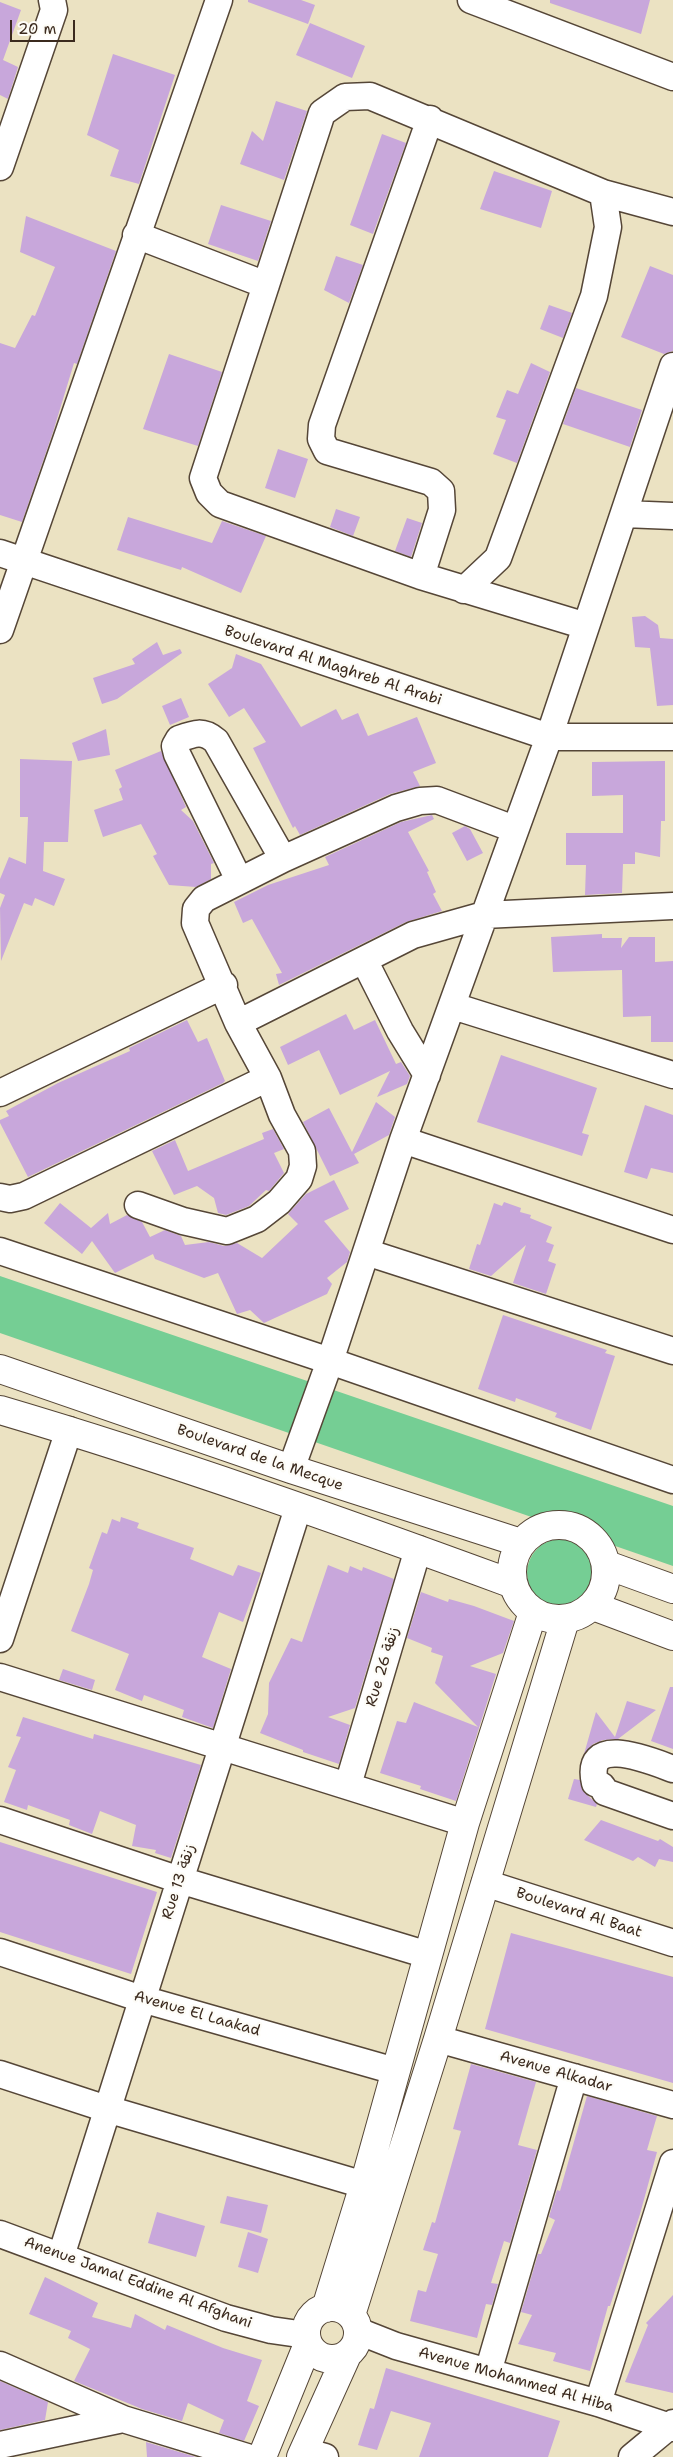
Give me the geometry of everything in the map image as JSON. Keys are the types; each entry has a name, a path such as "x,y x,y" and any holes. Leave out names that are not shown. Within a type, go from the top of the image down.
{"main road":[{"name":"Boulevard de la Mecque","path":"0,1369 291,1469 521,1543"},
{"path":"0,1410 69,1430 418,1549 513,1584"},
{"path":"564,1525 579,1528 592,1538 602,1550 607,1565 606,1580 602,1594 593,1606 576,1617 565,1620 554,1620 533,1612 524,1605 513,1584 511,1570 514,1556 521,1543 533,1532 548,1526 564,1525"},
{"path":"607,1565 673,1589"},
{"path":"593,1606 673,1636"},
{"path":"307,2340 321,2356 329,2359 345,2327 364,2185 465,1823 533,1612"},
{"path":"310,2455 345,2327 438,2039 565,1620"},
{"path":"262,2457 307,2340 311,2318 345,2327"}],"street":[{"path":"0,167 54,10 52,0"},
{"path":"0,630 12,557 136,235 220,0"},
{"path":"471,0 673,77"},
{"path":"586,626 421,576 220,504 209,493 204,478 322,113 345,97 355,95 370,96 430,119 603,193 673,212"},
{"path":"421,576 442,510 441,491 431,482 327,451 321,440 322,425 430,119"},
{"path":"464,590 498,558 594,296 608,227 603,193"},
{"path":"136,235 266,285"},
{"path":"291,1469 330,1361 403,1140 453,1006 514,829 549,737 673,366"},
{"path":"624,514 673,516"},
{"name":"Boulevard Al Maghreb Al Arabi","path":"12,557 549,737 673,737"},
{"path":"239,880 177,754 175,746 179,738 198,732 208,735 216,741 283,859"},
{"path":"138,1205 183,1220 227,1231 256,1219 279,1202 299,1179 303,1166 302,1151 282,1115 268,1078 238,1023 224,985 196,923 196,909 204,899 283,859 396,808 420,800 437,800 514,829"},
{"path":"238,1023 413,935 484,915 673,906"},
{"path":"364,960 400,1031 427,1075"},
{"path":"0,1093 224,985"},
{"path":"453,1006 673,1075"},
{"path":"0,1197 10,1199 24,1196 268,1078"},
{"path":"403,1140 673,1230"},
{"path":"0,1251 330,1361 673,1480"},
{"path":"366,1252 673,1351"},
{"path":"0,1639 69,1430"},
{"name":"Rue 13 زنقة","path":"61,2256 298,1508"},
{"name":"Rue 26 زنقة","path":"348,1785 418,1549"},
{"path":"0,1677 465,1823"},
{"path":"673,1769 618,1752 604,1755 597,1762 593,1774 596,1783 602,1786 605,1792 673,1816"},
{"path":"0,1820 180,1880 428,1955"},
{"name":"Boulevard Al Baat","path":"485,1883 672,1939"},
{"name":"Avenue El Laakad","path":"0,1952 142,1998 395,2071"},
{"name":"Avenue Alkadar","path":"438,2039 673,2104"},
{"path":"0,2074 107,2109 364,2185"},
{"path":"488,2372 574,2076"},
{"path":"598,2403 673,2163"},
{"name":"Anenue Jamal Eddine Al Afghani","path":"2,2242 61,2256 226,2318 307,2340"},
{"name":"Avenue Mohammed Al Hiba","path":"345,2327 396,2346 672,2426"},
{"path":"0,2365 123,2419 247,2457"},
{"path":"0,2445 123,2419"},
{"path":"632,2457 672,2426"}],"green space":[{"path":"0,1276 673,1506 673,1566 0,1333"},
{"path":"561,1539 574,1542 585,1549 592,1560 595,1573 592,1586 585,1597 574,1604 561,1607 548,1604 537,1597 530,1586 527,1573 530,1560 537,1549 548,1542"}],"building":[{"path":"248,0 301,0 315,5 308,24 248,2"},
{"path":"550,0 650,0 641,34 550,3"},
{"path":"0,2 21,10 3,60 18,67 8,99 0,95"},
{"path":"310,23 365,46 352,78 296,55"},
{"path":"113,54 175,75 139,184 110,176 119,150 87,135"},
{"path":"276,101 307,111 284,180 240,164 252,131 263,141"},
{"path":"382,134 406,143 373,234 350,225"},
{"path":"494,171 552,191 541,228 480,209"},
{"path":"221,205 271,221 258,261 208,244"},
{"path":"26,216 116,251 77,364 74,363 22,522 0,515 0,343 15,348 32,315 35,316 55,267 20,252"},
{"path":"336,256 363,265 349,303 324,290"},
{"path":"650,266 673,275 673,351 664,354 621,337"},
{"path":"549,305 572,313 563,338 540,329"},
{"path":"169,354 222,372 198,446 143,429"},
{"path":"531,363 550,372 517,463 493,454 506,420 496,417 507,390 518,394"},
{"path":"576,388 642,410 630,447 563,424"},
{"path":"278,449 308,459 295,498 265,488"},
{"path":"336,509 360,517 353,536 330,527"},
{"path":"128,517 212,543 222,521 266,536 241,593 182,567 181,570 117,550"},
{"path":"407,518 422,523 411,557 395,551"},
{"path":"645,616 658,625 660,638 673,639 673,705 657,706 650,648 635,647 632,617"},
{"path":"157,642 163,655 180,649 182,653 117,699 102,704 93,678 135,664 132,659"},
{"path":"236,654 261,664 301,727 336,709 342,720 358,713 368,736 417,717 436,763 413,772 420,786 390,794 300,835 295,826 293,828 253,748 266,742 244,708 229,717 208,684 232,668"},
{"path":"181,698 189,717 170,725 162,706"},
{"path":"106,729 110,755 78,761 72,743"},
{"path":"161,751 186,807 181,810 193,821 214,863 211,864 211,879 196,887 169,885 153,856 157,854 141,824 103,837 94,810 123,800 119,789 122,787 115,770"},
{"path":"20,759 72,761 68,842 44,842 43,871 65,879 54,906 35,898 32,906 24,903 1,961 0,908 5,895 0,893 0,879 9,857 26,864 28,817 20,817"},
{"path":"665,761 665,821 661,821 660,857 635,852 635,864 623,864 622,893 585,895 586,865 566,865 566,833 623,833 623,795 592,796 592,762"},
{"path":"432,815 434,819 408,832 429,871 427,872 436,892 433,894 442,911 406,922 279,985 276,974 282,973 252,919 243,923 234,902 268,885 329,865 325,857 401,822"},
{"path":"465,826 470,829 483,853 467,861 452,833"},
{"path":"602,934 602,938 622,938 621,948 629,937 655,937 655,962 673,961 673,1042 651,1042 651,1016 623,1017 622,970 553,972 551,937"},
{"path":"346,1014 354,1030 375,1020 396,1064 401,1062 410,1076 407,1084 377,1097 390,1071 340,1095 319,1050 288,1065 280,1047"},
{"path":"187,1020 198,1042 207,1038 225,1081 223,1083 28,1177 0,1123 0,1120 9,1116 6,1111 58,1083 130,1051 129,1048"},
{"path":"501,1055 597,1088 582,1133 589,1135 582,1156 477,1122"},
{"path":"376,1102 395,1117 389,1135 354,1154 359,1163 330,1176 303,1122 329,1108 352,1152"},
{"path":"645,1105 673,1115 673,1173 651,1168 647,1179 624,1172"},
{"path":"273,1129 284,1149 274,1153 284,1173 269,1191 266,1190 249,1206 226,1215 218,1213 214,1198 197,1186 174,1195 152,1151 175,1140 188,1171 264,1139 262,1133"},
{"path":"334,1180 349,1209 324,1221 350,1252 347,1262 327,1278 332,1284 327,1294 264,1323 250,1310 237,1314 218,1273 204,1278 155,1259 153,1254 115,1273 92,1241 82,1254 44,1223 60,1203 91,1228 108,1213 110,1224 127,1215 142,1222 150,1237 165,1230 181,1236 185,1245 209,1242 224,1246 237,1243 262,1258 298,1224 288,1214 306,1194"},
{"path":"504,1202 521,1208 520,1212 531,1215 530,1218 552,1227 546,1242 554,1245 548,1261 556,1264 546,1294 513,1283 526,1245 491,1276 469,1269 477,1244 480,1245 494,1203 502,1206"},
{"path":"503,1315 607,1350 605,1353 615,1356 591,1430 555,1417 557,1413 516,1398 515,1402 478,1389"},
{"path":"121,1517 139,1523 137,1528 194,1548 190,1559 233,1576 238,1565 261,1573 243,1622 219,1612 202,1657 231,1669 213,1728 182,1717 184,1710 144,1695 142,1701 115,1690 129,1654 71,1631 89,1584 93,1570 89,1568 102,1532 107,1534 112,1519 120,1522"},
{"path":"328,1565 348,1573 350,1566 362,1571 363,1567 394,1579 355,1708 328,1717 350,1725 339,1764 303,1752 303,1750 260,1733 268,1714 269,1683 291,1638 302,1642"},
{"path":"421,1592 448,1602 449,1599 474,1606 514,1621 503,1653 470,1666 496,1674 456,1801 420,1789 421,1786 380,1773 397,1721 406,1723 414,1702 478,1727 435,1683 443,1656 431,1652 432,1648 407,1638"},
{"path":"63,1669 95,1680 92,1690 59,1680"},
{"path":"670,1687 673,1687 673,1749 651,1741"},
{"path":"627,1701 656,1710 618,1739 603,1740 593,1744 584,1754 596,1712 615,1737"},
{"path":"23,1717 93,1739 94,1734 201,1765 171,1858 155,1853 156,1850 132,1846 136,1825 100,1811 92,1834 69,1825 70,1820 28,1805 27,1810 4,1802 16,1770 8,1767 21,1737 16,1736"},
{"path":"574,1779 580,1780 583,1791 597,1804 596,1807 568,1799"},
{"path":"601,1820 658,1841 660,1839 673,1847 673,1862 659,1859 655,1867 638,1857 633,1861 584,1840"},
{"path":"0,1842 157,1892 131,1974 0,1932"},
{"path":"511,1933 673,1977 673,2083 485,2029"},
{"path":"471,2064 536,2082 518,2145 537,2150 510,2243 504,2241 491,2283 498,2284 492,2305 486,2304 477,2338 410,2321 418,2290 426,2292 438,2254 423,2250 432,2222 435,2223 461,2131 453,2129"},
{"path":"587,2096 657,2116 647,2150 657,2152 640,2214 610,2306 608,2306 590,2371 553,2361 556,2353 518,2344 532,2315 521,2312 538,2254 541,2254 555,2220 549,2217 557,2190 560,2191"},
{"path":"227,2196 268,2205 261,2233 220,2223"},
{"path":"157,2212 205,2226 196,2257 148,2243"},
{"path":"248,2232 268,2239 258,2273 238,2267"},
{"path":"45,2277 98,2303 92,2317 131,2328 135,2314 165,2330 167,2325 223,2348 262,2360 247,2401 259,2406 244,2441 219,2433 224,2420 188,2403 182,2421 142,2409 74,2381 90,2349 68,2338 71,2331 29,2314"},
{"path":"673,2295 673,2393 625,2382 648,2325 646,2323"},
{"path":"386,2368 560,2421 548,2457 419,2457 431,2423 391,2411 377,2450 358,2445 370,2408 374,2409"},
{"path":"0,2381 48,2402 45,2420 0,2430"},
{"path":"146,2442 196,2457 147,2457"}]}
